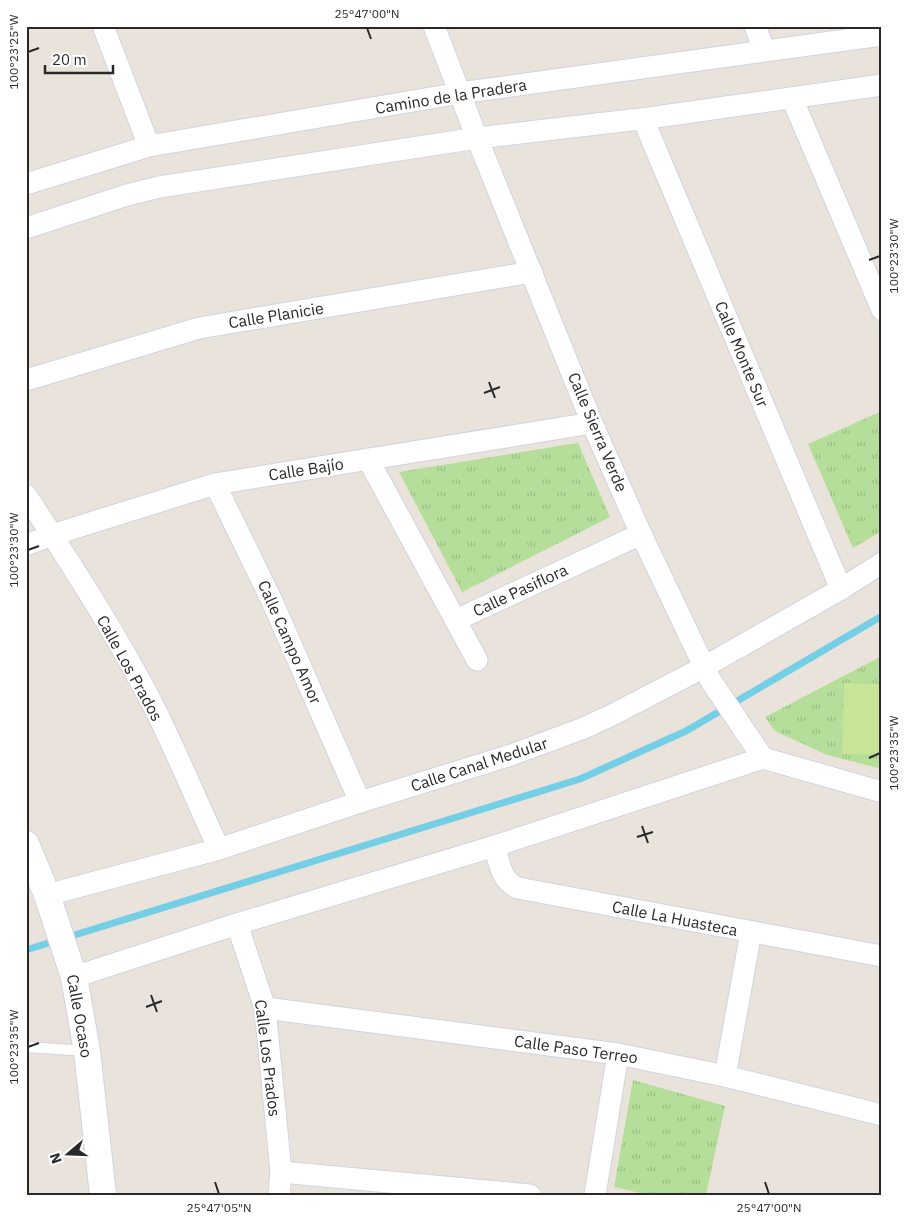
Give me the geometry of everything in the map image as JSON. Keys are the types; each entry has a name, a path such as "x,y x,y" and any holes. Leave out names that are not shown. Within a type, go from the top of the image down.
{"street":[{"path":"103,26 149,146"},
{"name":"Calle Sierra Verde","path":"434,26 592,423 641,534 707,674 763,758"},
{"path":"755,26 764,50"},
{"name":"Camino de la Pradera","path":"26,184 149,146 460,93 882,35"},
{"path":"26,228 127,195 159,187 478,138 643,119 882,85"},
{"path":"792,98 882,310"},
{"name":"Calle Monte Sur","path":"643,119 841,589"},
{"name":"Calle Planicie","path":"26,380 199,328 532,272"},
{"name":"Calle Bajío","path":"26,545 52,535 215,484 592,423"},
{"name":"Calle Pasiflora","path":"368,459 456,620 641,534"},
{"name":"Calle Campo Amor","path":"215,484 272,601 360,802"},
{"name":"Calle Los Prados","path":"26,495 107,622 154,708 219,849"},
{"name":"Calle Canal Medular","path":"50,902 510,755 584,728 707,674 882,563"},
{"path":"456,620 477,660"},
{"path":"71,969 237,924 494,846 763,758 882,792"},
{"name":"Calle Ocaso","path":"26,844 50,902 71,969 87,1051 104,1195"},
{"name":"Calle La Huasteca","path":"494,846 502,874 511,885 518,888 882,956"},
{"name":"Calle Los Prados","path":"237,924 265,1008 281,1172 280,1195"},
{"path":"725,1076 751,932"},
{"name":"Calle Paso Terreo","path":"265,1008 618,1054 725,1076 882,1115"},
{"path":"594,1195 618,1054"},
{"path":"281,1172 530,1195"}],"lane":[{"path":"26,1047 87,1051"}],"green space":[{"path":"882,411 882,531 853,548 808,444"},
{"path":"578,443 610,517 462,592 399,472"},
{"path":"882,656 882,769 827,755 775,731 765,717"},
{"path":"844,683 882,684 882,755 842,754"},
{"path":"633,1080 725,1106 706,1195 649,1195 614,1187"}],"waterway":[{"path":"26,950 580,779 686,731 882,616"}]}
